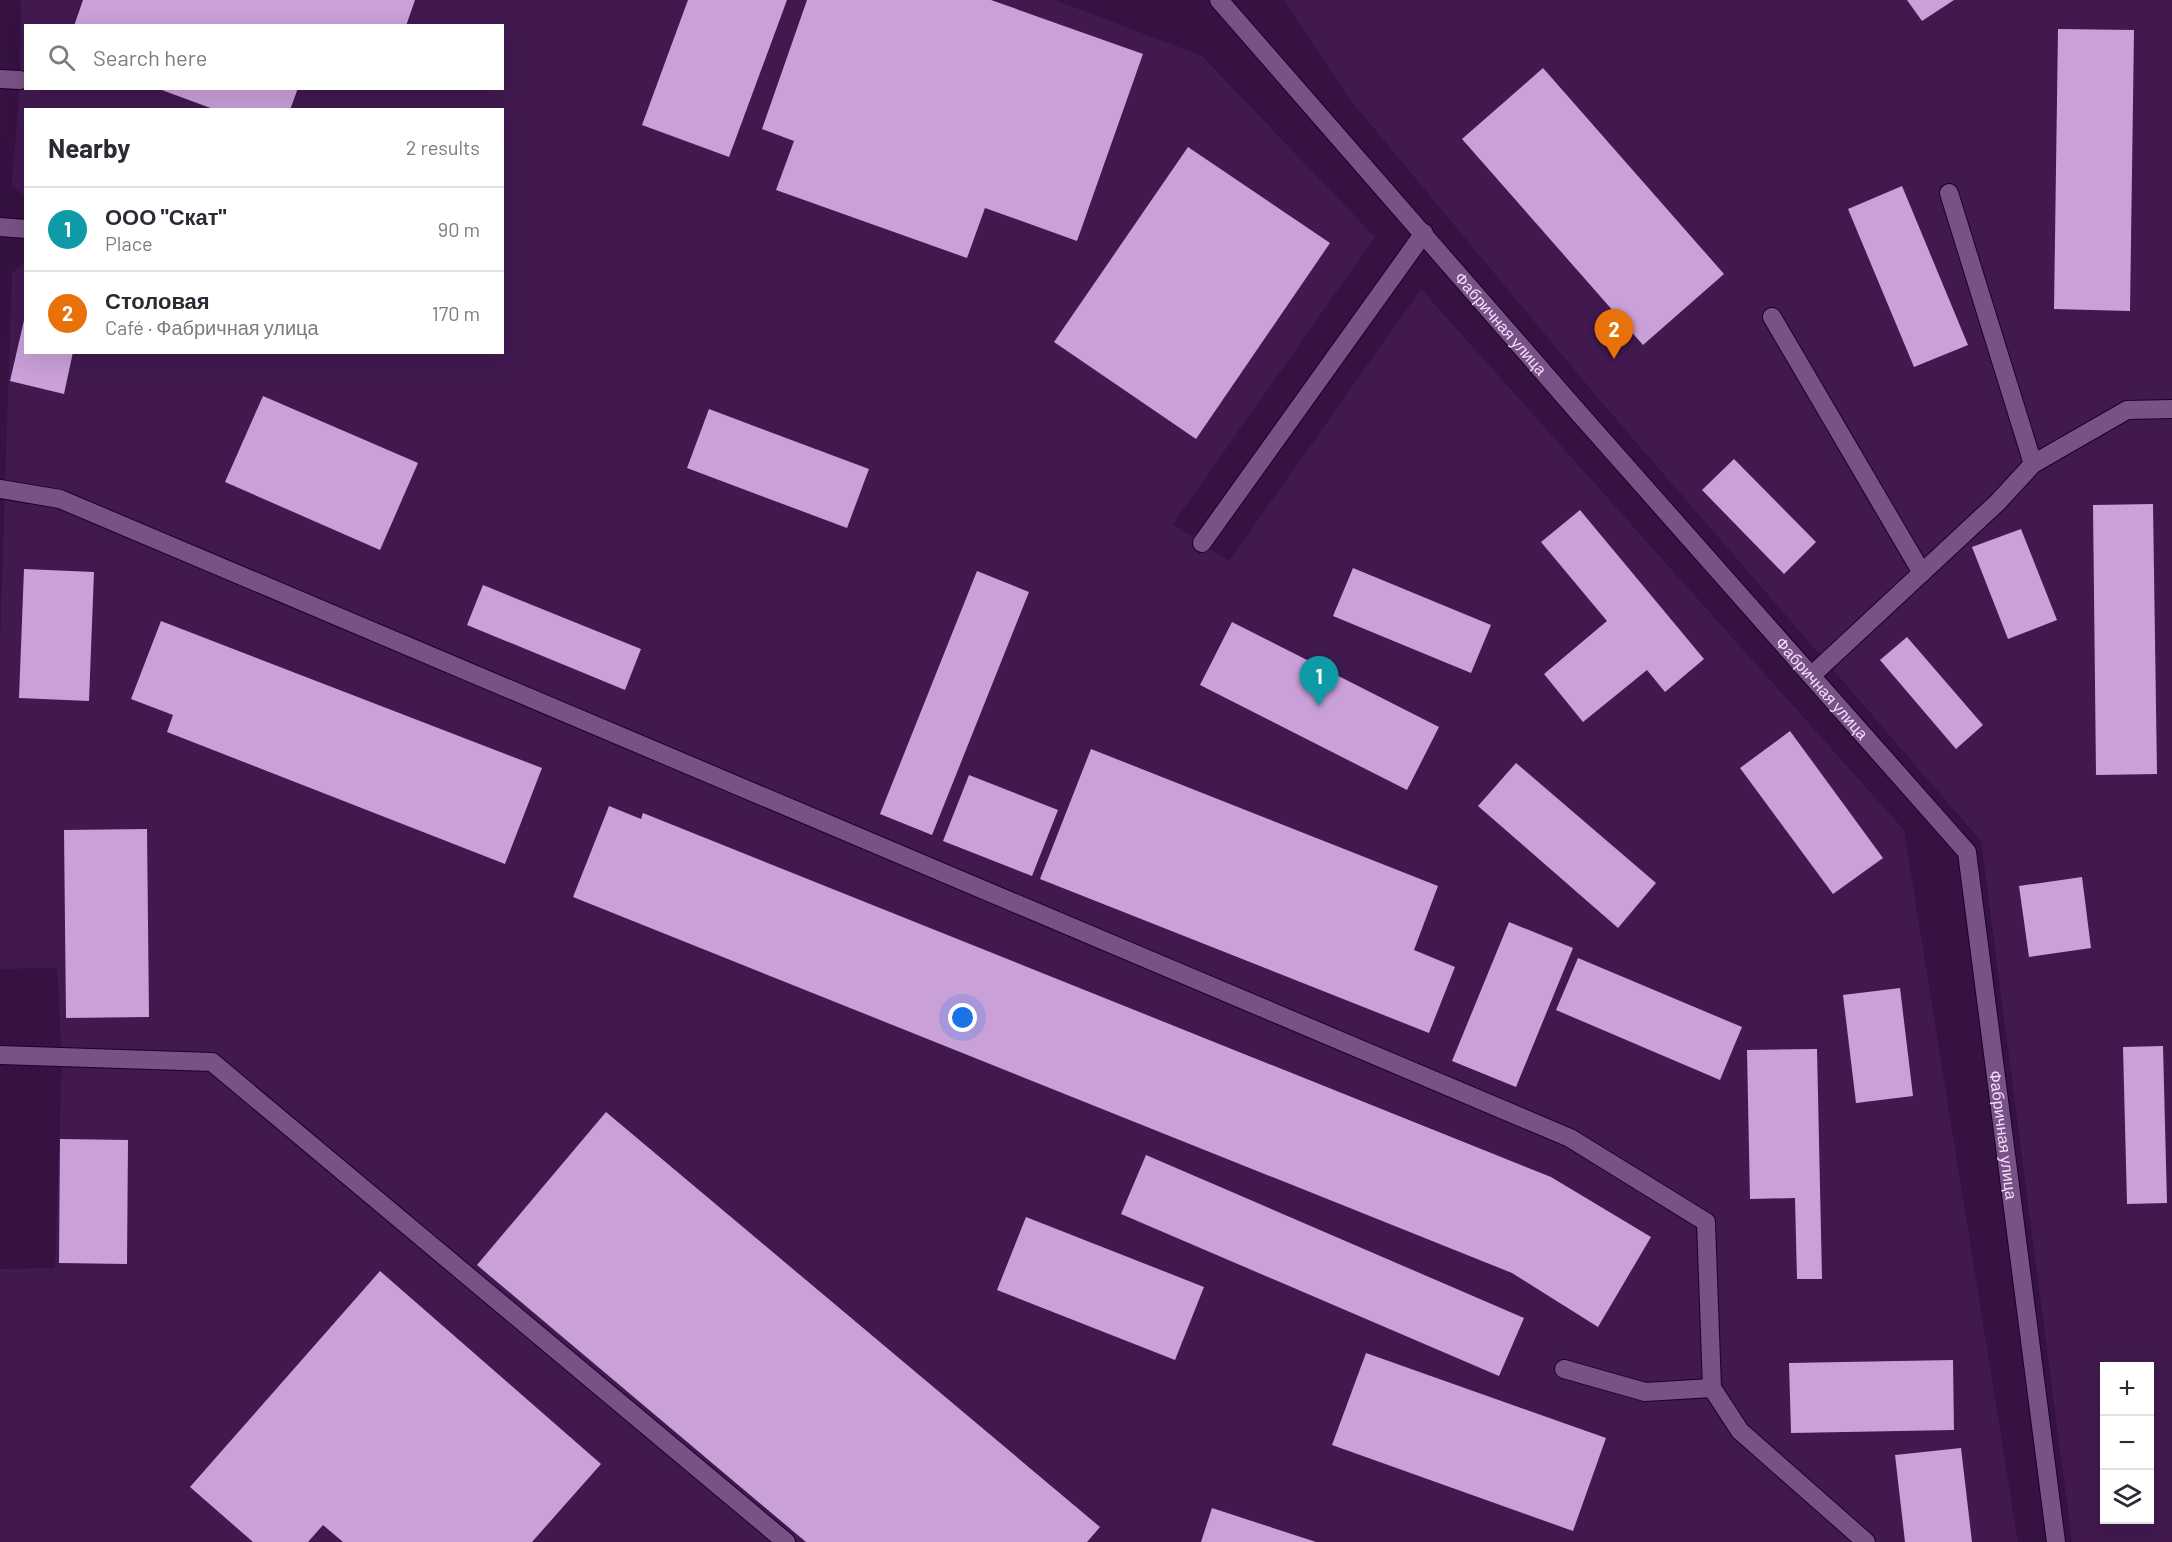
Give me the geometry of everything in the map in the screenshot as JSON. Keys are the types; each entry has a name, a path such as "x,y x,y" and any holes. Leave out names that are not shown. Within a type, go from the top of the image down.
{"street":[{"name":"Фабричная улица","path":"1219,0 1578,412 1967,852 2056,1542"},
{"path":"0,79 20,80"},
{"path":"1949,193 2033,464"},
{"path":"0,227 24,229"},
{"path":"1202,543 1424,233"},
{"path":"1772,317 1922,573"},
{"path":"1812,675 1997,502 2033,464 2127,410 2172,409"},
{"path":"0,489 60,499 1570,1138 1706,1222 1712,1388 1740,1431 1866,1542"},
{"path":"0,1055 212,1062 786,1542"},
{"path":"1564,1369 1645,1392 1712,1388"}],"shaded area":[{"path":"21,0 1055,0 1202,56 1375,237 1173,524 1229,561 1421,289 1904,830 2018,1542 0,1542 0,1269 55,1268 62,1058 57,968 0,969 0,642 12,273 24,263 24,354 504,354 504,108 24,108 24,196 12,185 20,80"},
{"path":"1284,0 2172,0 2172,1542 2072,1542 1981,841 1597,397 1352,102"}],"building":[{"path":"83,0 415,0 407,24 75,24"},
{"path":"688,0 787,0 729,157 642,125"},
{"path":"807,0 991,0 1143,54 1077,241 985,208 967,258 776,190 794,141 762,129"},
{"path":"1907,0 1954,0 1922,21"},
{"path":"2058,29 2134,30 2130,311 2054,309"},
{"path":"1543,68 1724,274 1643,345 1462,139"},
{"path":"162,90 297,90 291,108 211,108"},
{"path":"1188,147 1330,243 1196,439 1054,342"},
{"path":"1902,186 1968,345 1914,367 1848,209"},
{"path":"24,320 24,354 73,354 64,394 10,381"},
{"path":"263,396 418,463 380,550 225,482"},
{"path":"709,409 869,469 847,528 687,468"},
{"path":"1734,459 1816,542 1784,574 1702,490"},
{"path":"2153,504 2157,774 2096,775 2093,505"},
{"path":"1580,510 1704,659 1665,692 1647,670 1583,722 1544,674 1607,621 1541,542"},
{"path":"2021,529 2057,620 2008,639 1972,547"},
{"path":"1353,568 1491,625 1471,673 1333,616"},
{"path":"24,569 94,572 89,701 19,698"},
{"path":"977,571 1029,592 932,835 880,814"},
{"path":"483,585 641,649 625,690 467,625"},
{"path":"161,621 542,768 505,864 167,732 173,715 131,699"},
{"path":"1232,622 1439,727 1407,790 1200,685"},
{"path":"1907,637 1983,725 1956,749 1880,660"},
{"path":"1790,731 1883,858 1833,894 1740,768"},
{"path":"1091,749 1438,886 1414,950 1455,967 1429,1033 1040,879"},
{"path":"1516,763 1656,883 1618,928 1478,806"},
{"path":"969,775 1058,810 1032,876 943,841"},
{"path":"609,806 641,819 643,813 1551,1177 1651,1237 1598,1327 1512,1273 573,897"},
{"path":"147,829 149,1017 66,1018 64,830"},
{"path":"2082,877 2091,948 2029,957 2019,886"},
{"path":"1509,922 1573,948 1516,1087 1452,1061"},
{"path":"1578,958 1742,1027 1720,1080 1556,1010"},
{"path":"1900,988 1913,1096 1856,1103 1843,995"},
{"path":"2163,1046 2167,1203 2127,1204 2123,1047"},
{"path":"1817,1049 1822,1279 1797,1279 1795,1198 1750,1199 1747,1050"},
{"path":"606,1112 1100,1527 1087,1542 806,1542 477,1265"},
{"path":"60,1139 128,1140 127,1264 59,1263"},
{"path":"1146,1155 1524,1318 1499,1376 1121,1214"},
{"path":"1026,1217 1204,1287 1175,1360 997,1290"},
{"path":"380,1271 601,1464 532,1542 343,1542 323,1525 308,1542 253,1542 190,1487"},
{"path":"1366,1353 1606,1438 1573,1531 1332,1445"},
{"path":"1953,1360 1954,1430 1791,1433 1789,1363"},
{"path":"1961,1448 1972,1542 1905,1542 1895,1455"},
{"path":"1212,1508 1316,1542 1201,1542"}],"place":[{"name":"Столовая","path":"1614,359"},
{"name":"ООО \"Скат\"","path":"1319,706"}]}
